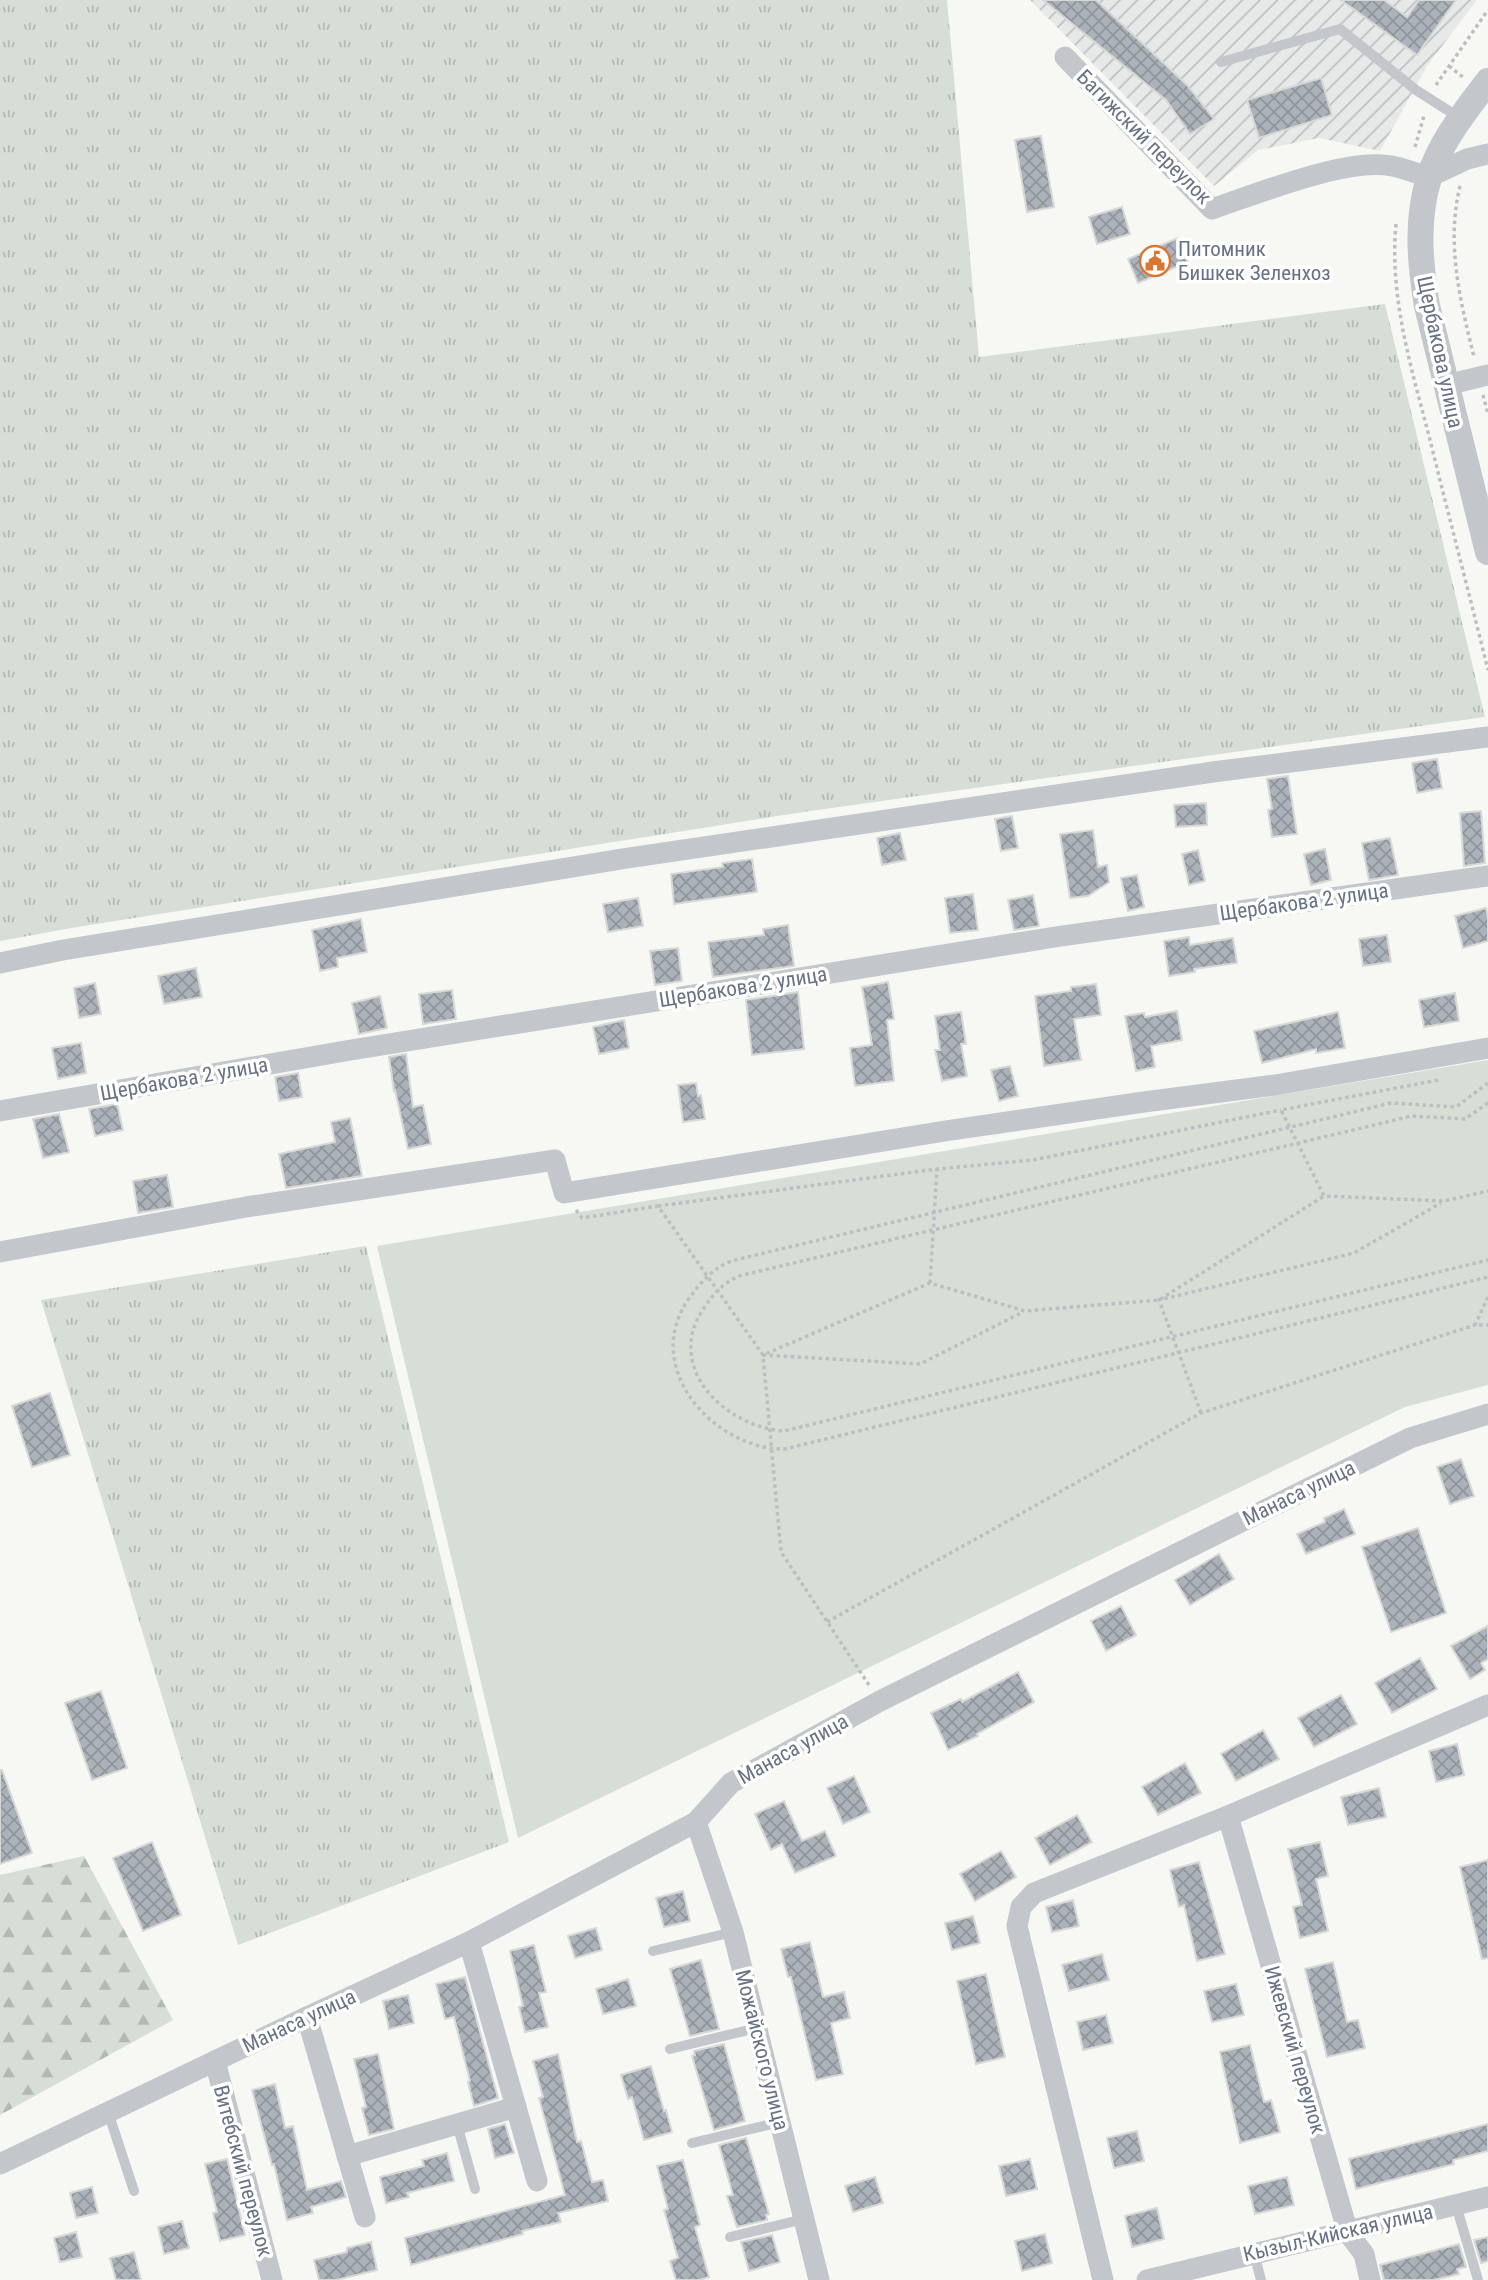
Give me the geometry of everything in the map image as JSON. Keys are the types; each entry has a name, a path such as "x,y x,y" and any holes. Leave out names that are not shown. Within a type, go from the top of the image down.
{"street":[{"name":"Багижский переулок","path":"1065,57 1212,209 1350,166 1391,166 1429,177"},
{"name":"Щербакова улица","path":"1488,81 1441,149 1429,177 1420,236 1421,271 1446,385 1488,552"},
{"path":"1429,177 1478,157"},
{"path":"1446,385 1483,376"},
{"path":"0,963 63,950 628,858 1213,772 1488,737"},
{"name":"Щербакова 2 улица","path":"0,1111 351,1050 1041,939 1488,876"},
{"path":"0,1252 246,1207 555,1160 564,1193 972,1127 1275,1085 1488,1048"},
{"name":"Манаса улица","path":"0,2164 469,1942 696,1822 732,1783 880,1701 1410,1438 1488,1414"},
{"path":"1103,2280 1017,1926 1021,1907 1034,1892 1228,1816 1488,1705"},
{"name":"Ижевский переулок","path":"1228,1816 1348,2232 1364,2255 1370,2280"},
{"name":"Можайского улица","path":"696,1822 733,1932 819,2280"},
{"path":"469,1942 537,2180"},
{"path":"307,2017 365,2217"},
{"name":"Витебский переулок","path":"215,2061 272,2280"},
{"path":"347,2156 516,2107"},
{"name":"Кызыл-Кийская улица","path":"1154,2279 1488,2197"}],"lane":[{"path":"1221,62 1340,29 1416,90 1460,118"},
{"path":"653,1951 733,1932"},
{"path":"670,2049 757,2028"},
{"path":"108,2112 134,2191"},
{"path":"692,2143 780,2122"},
{"path":"457,2124 475,2189"},
{"path":"1456,2205 1478,2280"},
{"path":"730,2237 804,2218"},
{"path":"1254,2253 1261,2280"}],"path":[{"path":"1436,85 1488,10"},
{"path":"1412,156 1424,116"},
{"path":"1478,157 1459,191 1453,254 1460,300 1483,376 1488,414"},
{"path":"1410,361 1488,670"},
{"path":"564,1193 582,1218 937,1169 1033,1160 1449,1077"},
{"path":"1488,1083 1456,1107 1391,1103 732,1261 717,1267 698,1286 684,1306 675,1327 672,1351 679,1378 691,1402 715,1423 743,1440 785,1449 1488,1276"},
{"path":"1488,1103 1465,1119 1412,1116 739,1276 718,1290 700,1313 692,1331 691,1350 696,1373 706,1392 725,1410 749,1424 784,1431 1488,1260"},
{"path":"1281,1110 1324,1196"},
{"path":"930,1283 937,1169"},
{"path":"763,1355 930,1283 1025,1311 1159,1300 1354,1253 1444,1202 1488,1191"},
{"path":"1159,1300 1324,1196 1444,1202"},
{"path":"658,1206 763,1355 781,1552 880,1701"},
{"path":"1475,1325 1488,1297"},
{"path":"1159,1300 1201,1413"},
{"path":"763,1355 920,1364 1025,1311"},
{"path":"828,1622 1201,1413 1475,1325 1488,1325"}],"shaded area":[{"path":"1030,0 1477,0 1427,66 1380,151 1319,138 1258,150 1214,186"}],"green space":[{"path":"0,0 947,0 979,357 1385,304 1485,717 803,812 0,941"},
{"path":"1488,1060 1488,1385 1405,1407 518,1838 377,1246"},
{"path":"366,1246 509,1842 238,1945 41,1300"},
{"path":"84,1856 173,2020 0,2115 0,1875"}],"building":[{"path":"1043,0 1096,0 1187,85 1214,119 1190,134 1166,100"},
{"path":"1341,0 1384,0 1407,17 1419,0 1456,0 1417,55"},
{"path":"1321,78 1332,115 1259,138 1247,100"},
{"path":"1041,136 1054,207 1027,212 1015,140"},
{"path":"1122,207 1130,234 1097,244 1089,217"},
{"path":"1178,238 1188,262 1138,283 1128,259"},
{"path":"1437,759 1442,788 1417,793 1412,763"},
{"path":"1288,776 1297,834 1272,837 1268,810 1272,809 1267,779"},
{"path":"1206,803 1207,825 1176,827 1174,805"},
{"path":"1481,811 1485,863 1464,866 1460,813"},
{"path":"1012,816 1018,848 1001,851 995,819"},
{"path":"1093,830 1098,867 1107,865 1109,882 1088,896 1070,898 1060,834"},
{"path":"900,833 906,860 882,865 877,838"},
{"path":"1390,838 1398,875 1369,880 1362,843"},
{"path":"1325,849 1331,880 1311,885 1304,854"},
{"path":"1198,850 1205,881 1189,885 1182,854"},
{"path":"752,859 757,892 674,904 671,874 723,867 722,863"},
{"path":"1137,875 1144,907 1128,911 1121,878"},
{"path":"973,894 978,930 950,933 945,898"},
{"path":"1033,895 1039,926 1014,930 1008,900"},
{"path":"638,898 643,926 608,932 603,904"},
{"path":"1486,908 1488,941 1463,948 1455,916"},
{"path":"361,919 367,952 337,958 338,967 320,971 312,930"},
{"path":"788,925 794,966 713,977 708,942 764,935 763,929"},
{"path":"1387,935 1391,962 1363,966 1359,939"},
{"path":"1189,937 1190,945 1233,938 1237,963 1194,969 1195,972 1169,976 1164,941"},
{"path":"678,948 682,981 655,985 650,951"},
{"path":"196,968 202,997 164,1004 158,976"},
{"path":"888,982 894,1019 887,1020 894,1081 855,1086 850,1048 872,1045 862,987"},
{"path":"95,983 101,1014 79,1018 74,988"},
{"path":"1096,984 1101,1015 1074,1019 1081,1060 1044,1066 1035,996"},
{"path":"452,990 456,1019 423,1024 419,994"},
{"path":"798,992 804,1049 752,1055 746,1000"},
{"path":"1455,993 1459,1021 1424,1027 1419,1000"},
{"path":"380,996 387,1028 359,1034 352,1003"},
{"path":"1177,1011 1182,1040 1151,1046 1155,1067 1136,1071 1125,1016 1144,1013 1145,1017"},
{"path":"961,1012 966,1044 961,1044 967,1076 942,1081 935,1050 940,1050 935,1016"},
{"path":"1338,1012 1345,1048 1316,1053 1316,1049 1262,1063 1254,1031"},
{"path":"624,1020 629,1048 599,1054 593,1027"},
{"path":"81,1043 86,1073 58,1079 52,1048"},
{"path":"406,1054 413,1107 423,1105 431,1144 408,1149 389,1057"},
{"path":"1010,1066 1018,1096 999,1101 991,1070"},
{"path":"298,1073 302,1097 279,1101 275,1077"},
{"path":"696,1083 705,1119 683,1122 678,1085"},
{"path":"117,1104 123,1130 95,1136 89,1109"},
{"path":"59,1114 69,1152 43,1158 33,1119"},
{"path":"350,1118 362,1176 286,1188 279,1154 335,1142 331,1122"},
{"path":"167,1175 173,1207 138,1213 133,1181"},
{"path":"50,1393 70,1455 32,1467 12,1406"},
{"path":"1461,1459 1474,1496 1450,1504 1437,1467"},
{"path":"1344,1509 1355,1534 1306,1554 1297,1534 1325,1522 1324,1518"},
{"path":"1418,1528 1446,1613 1391,1632 1362,1547"},
{"path":"1219,1554 1234,1579 1190,1605 1175,1580"},
{"path":"1121,1606 1136,1635 1106,1651 1091,1621"},
{"path":"1488,1626 1488,1659 1481,1663 1485,1670 1470,1679 1451,1646"},
{"path":"1420,1658 1437,1689 1392,1713 1375,1683"},
{"path":"1018,1672 1034,1702 977,1734 978,1736 948,1750 931,1713 961,1699 962,1702"},
{"path":"101,1691 127,1768 92,1780 65,1703"},
{"path":"1341,1695 1357,1724 1314,1747 1298,1718"},
{"path":"1263,1730 1279,1759 1236,1781 1221,1754"},
{"path":"1457,1744 1464,1775 1436,1782 1429,1751"},
{"path":"1185,1763 1201,1793 1158,1815 1142,1787"},
{"path":"0,1770 32,1853 0,1864"},
{"path":"854,1776 870,1812 843,1824 827,1788"},
{"path":"1379,1788 1386,1817 1348,1825 1341,1797"},
{"path":"784,1801 802,1841 825,1831 836,1856 795,1873 782,1844 771,1850 755,1814"},
{"path":"1077,1815 1092,1842 1050,1865 1035,1838"},
{"path":"152,1842 181,1915 143,1931 113,1858"},
{"path":"1320,1842 1328,1876 1316,1879 1328,1931 1300,1938 1293,1907 1302,1905 1288,1849"},
{"path":"1001,1851 1016,1877 975,1901 960,1874"},
{"path":"1488,1860 1488,1958 1482,1959 1460,1867"},
{"path":"1199,1862 1225,1954 1197,1961 1184,1905 1179,1907 1170,1870"},
{"path":"683,1891 690,1921 664,1927 656,1898"},
{"path":"1073,1900 1079,1926 1052,1932 1046,1907"},
{"path":"973,1916 980,1943 952,1950 945,1923"},
{"path":"596,1928 602,1950 575,1958 568,1936"},
{"path":"810,1942 823,1997 844,1992 850,2018 831,2023 843,2074 816,2080 791,1977 788,1977 781,1949"},
{"path":"534,1945 546,1992 539,1993 548,2027 525,2032 519,2007 523,2006 510,1951"},
{"path":"1102,1954 1109,1980 1069,1991 1062,1965"},
{"path":"701,1960 719,2029 690,2036 670,1969"},
{"path":"1333,1962 1347,2022 1358,2020 1365,2048 1327,2057 1305,1969"},
{"path":"986,1974 1005,2057 976,2064 957,1981"},
{"path":"465,1977 498,2098 474,2106 454,2017 445,2019 436,1984"},
{"path":"628,1979 636,2006 603,2014 596,1989"},
{"path":"1236,1984 1244,2015 1212,2022 1204,1991"},
{"path":"408,1995 414,2023 389,2029 383,2001"},
{"path":"1106,2015 1113,2043 1083,2050 1077,2022"},
{"path":"724,2044 745,2121 714,2130 692,2056 695,2055 694,2051"},
{"path":"1250,2045 1264,2102 1271,2100 1280,2132 1240,2143 1220,2052"},
{"path":"378,2054 394,2129 369,2135 362,2108 366,2107 354,2059"},
{"path":"558,2054 577,2142 581,2141 592,2182 603,2180 608,2201 558,2213 561,2222 411,2265 405,2238 565,2195 539,2098 543,2097 533,2061"},
{"path":"651,2066 672,2132 644,2140 632,2097 628,2099 621,2075"},
{"path":"275,2084 285,2128 293,2126 307,2190 341,2181 346,2197 311,2207 313,2213 287,2220 252,2090"},
{"path":"505,2124 514,2153 495,2158 488,2129"},
{"path":"1488,2124 1488,2151 1453,2160 1454,2164 1356,2189 1349,2159"},
{"path":"1137,2131 1144,2161 1114,2168 1107,2138"},
{"path":"746,2138 769,2214 766,2215 767,2220 737,2227 727,2196 733,2195 719,2145"},
{"path":"447,2153 454,2181 407,2193 409,2197 386,2203 380,2177 424,2166 422,2160"},
{"path":"227,2159 245,2235 220,2241 213,2213 217,2212 205,2164"},
{"path":"1030,2159 1037,2189 1006,2196 999,2166"},
{"path":"683,2160 700,2225 695,2227 709,2277 699,2280 676,2280 670,2261 678,2258 664,2210 668,2209 657,2166"},
{"path":"875,2177 883,2203 853,2212 845,2186"},
{"path":"1287,2177 1294,2205 1255,2214 1248,2186"},
{"path":"92,2187 98,2213 76,2218 70,2193"},
{"path":"1157,2208 1164,2239 1132,2247 1125,2216"},
{"path":"182,2221 189,2248 164,2254 158,2227"},
{"path":"76,2232 82,2257 60,2262 54,2238"},
{"path":"1045,2234 1052,2263 1022,2271 1015,2241"},
{"path":"772,2235 780,2262 749,2271 741,2242"},
{"path":"1488,2237 1488,2261 1481,2263 1474,2240"},
{"path":"371,2242 377,2270 336,2280 319,2280 314,2260 347,2252 347,2248"},
{"path":"1459,2244 1466,2267 1457,2269 1459,2274 1434,2280 1384,2280 1380,2265"},
{"path":"134,2252 141,2280 116,2280 110,2258"}],"place":[{"name":"Питомник Бишкек Зеленхоз","path":"1155,261"}]}
